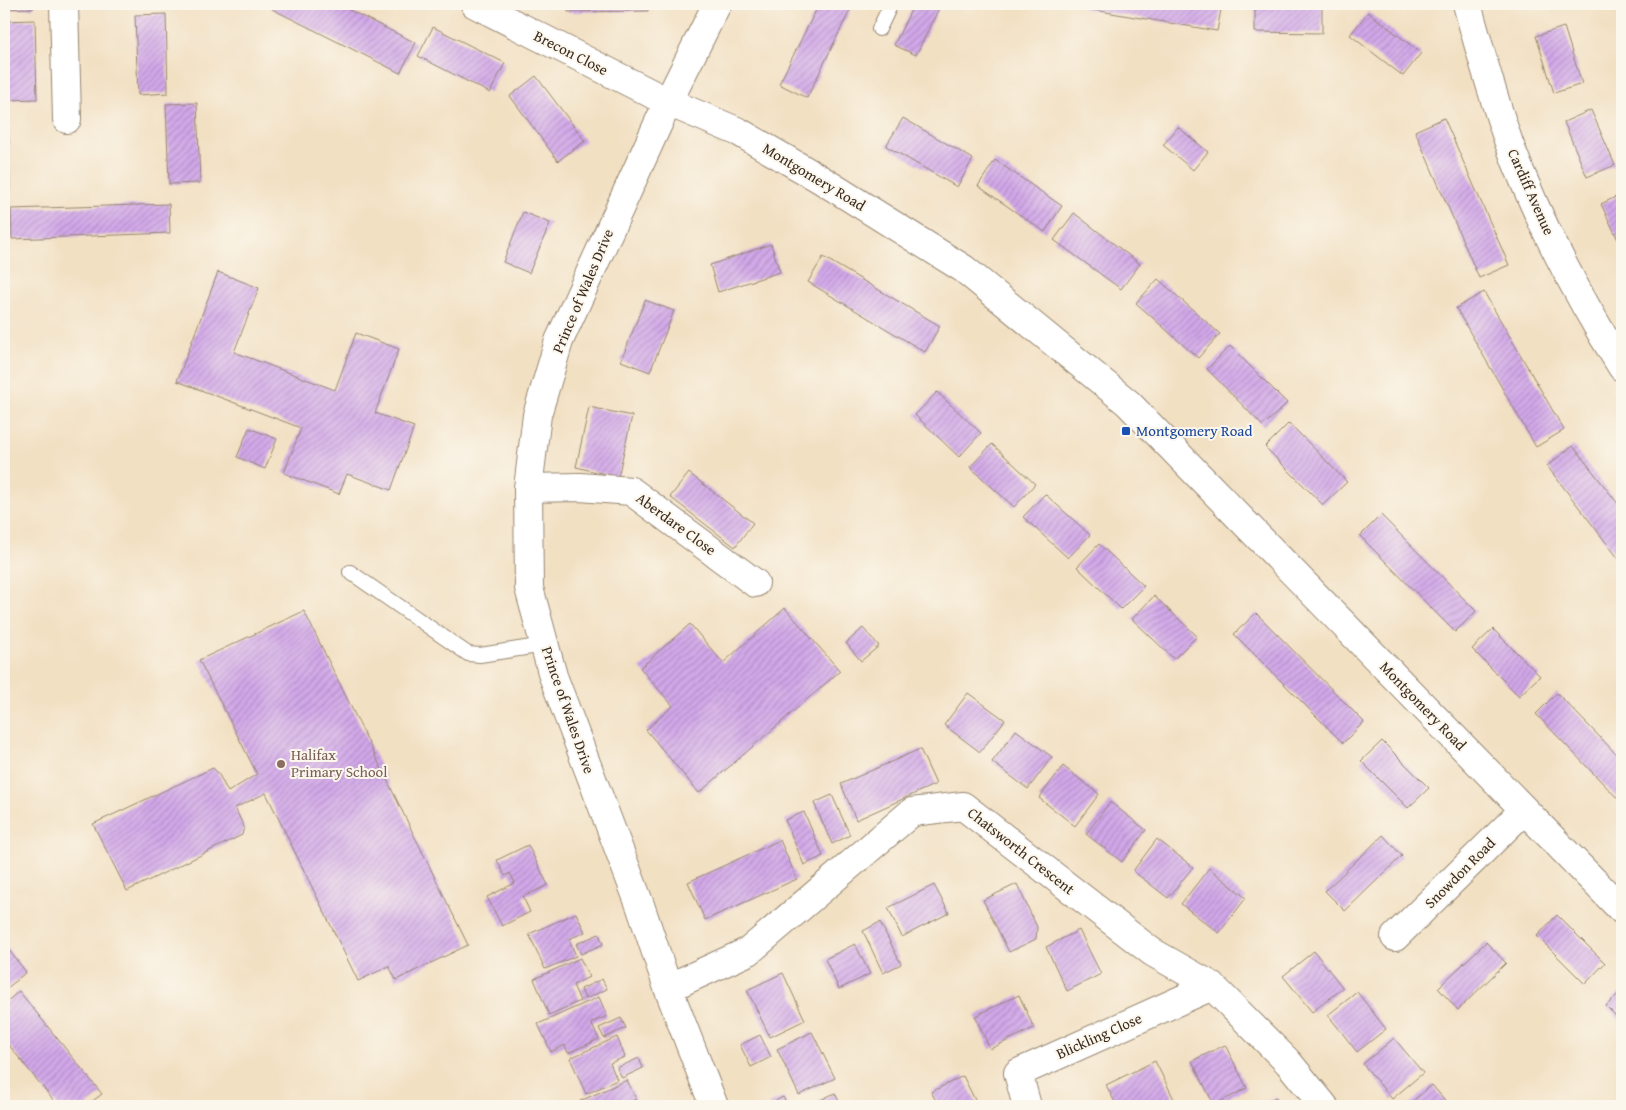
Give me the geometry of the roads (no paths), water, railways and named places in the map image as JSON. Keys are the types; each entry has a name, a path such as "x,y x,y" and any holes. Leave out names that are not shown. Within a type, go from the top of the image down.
{"street":[{"path":"64,4 67,119"},
{"name":"Brecon Close","path":"474,4 668,102"},
{"name":"Prince of Wales Drive","path":"714,1106 668,988 640,905 553,676 529,588 528,488 537,415 559,341 668,102 717,4"},
{"name":"Cardiff Avenue","path":"1467,4 1486,73 1509,144 1536,207 1569,275 1622,367"},
{"name":"Montgomery Road","path":"668,102 739,132 820,179 964,269 1128,403 1622,910"},
{"name":"Aberdare Close","path":"528,488 580,487 631,492 755,583"},
{"name":"Chatsworth Crescent","path":"668,988 749,951 912,812 963,806 1152,952 1212,986 1288,1062 1324,1106"},
{"name":"Snowdon Road","path":"1395,937 1524,810"},
{"name":"Blickling Close","path":"1027,1106 1018,1073 1212,986"}],"lane":[{"path":"879,29 891,4"},
{"path":"350,572 468,654 544,645"}],"place":[{"name":"Montgomery Road","path":"1126,431"},
{"name":"Halifax Primary School","path":"281,764"}]}
